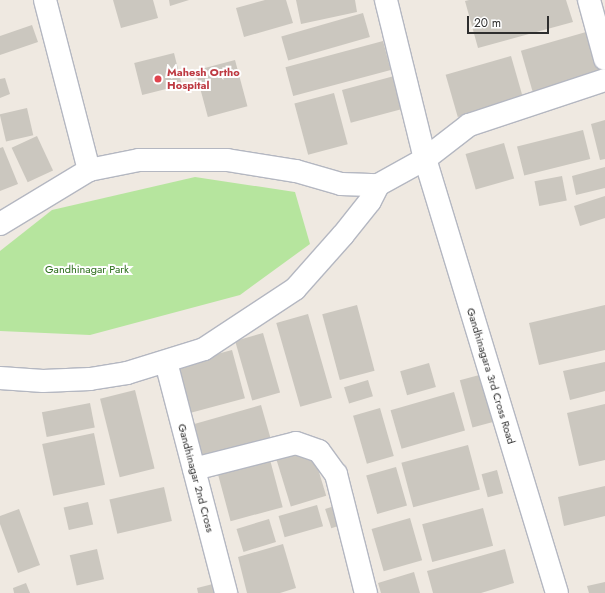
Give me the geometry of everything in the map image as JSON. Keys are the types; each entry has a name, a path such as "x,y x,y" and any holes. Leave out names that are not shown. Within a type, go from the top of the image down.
{"street":[{"path":"45,0 89,170"},
{"name":"Gandhinagara 3rd Cross Road","path":"386,0 425,159 557,593"},
{"path":"589,0 605,59"},
{"path":"0,224 89,170 138,160 227,160 296,171 340,184 378,184 425,159 469,125 605,80"},
{"path":"0,378 43,381 90,379 127,373 204,349 295,289 343,235 370,201 378,184"},
{"name":"Gandhinagar 2nd Cross","path":"166,362 226,593"},
{"path":"194,469 296,443 319,451 336,474 366,593"}],"green space":[{"name":"Gandhinagar Park","path":"195,177 295,192 310,244 240,295 90,335 0,331 0,251 52,210"}],"building":[{"path":"113,0 153,0 158,18 121,28"},
{"path":"169,0 189,0 170,6"},
{"path":"265,0 286,0 293,23 244,37 236,8"},
{"path":"296,0 355,0 357,12 301,24"},
{"path":"566,0 573,22 478,48 465,1"},
{"path":"363,13 370,37 288,60 281,36"},
{"path":"32,25 38,42 0,55 0,36"},
{"path":"593,30 605,73 533,94 521,51"},
{"path":"383,41 391,70 293,96 285,67"},
{"path":"174,53 182,85 142,95 134,63"},
{"path":"511,56 523,98 458,117 446,75"},
{"path":"235,60 247,106 208,117 195,71"},
{"path":"398,75 407,108 351,123 342,90"},
{"path":"5,78 10,94 0,98 0,79"},
{"path":"334,93 348,144 308,155 294,104"},
{"path":"27,108 33,135 6,142 0,114"},
{"path":"605,120 605,159 600,160 591,124"},
{"path":"583,130 590,159 524,176 517,146"},
{"path":"37,136 53,170 28,182 12,148"},
{"path":"504,143 514,179 476,190 466,154"},
{"path":"3,147 18,184 0,191 0,148"},
{"path":"605,167 605,188 576,195 572,176"},
{"path":"562,176 567,201 539,206 535,181"},
{"path":"605,196 605,218 580,226 574,206"},
{"path":"357,305 375,371 340,380 322,314"},
{"path":"605,305 605,350 539,365 529,323"},
{"path":"308,314 332,398 300,407 276,323"},
{"path":"263,333 280,393 252,401 235,341"},
{"path":"232,350 245,398 191,413 178,364"},
{"path":"605,362 605,391 570,400 563,371"},
{"path":"429,363 436,387 407,395 400,371"},
{"path":"483,374 496,421 472,428 460,380"},
{"path":"368,380 373,396 349,404 344,387"},
{"path":"135,390 155,469 120,477 100,399"},
{"path":"454,392 465,430 402,449 391,410"},
{"path":"90,403 95,428 47,437 42,412"},
{"path":"605,404 605,460 579,466 567,413"},
{"path":"261,405 271,440 201,460 191,425"},
{"path":"380,408 394,456 367,464 353,416"},
{"path":"94,433 105,485 53,496 42,444"},
{"path":"468,445 480,489 413,507 401,463"},
{"path":"311,446 326,496 291,507 276,457"},
{"path":"269,456 283,507 231,521 217,470"},
{"path":"396,467 407,505 377,514 366,476"},
{"path":"497,470 503,493 488,497 482,474"},
{"path":"605,486 605,516 564,526 558,497"},
{"path":"164,487 172,521 117,534 109,500"},
{"path":"88,502 93,524 69,530 64,508"},
{"path":"347,502 353,521 331,528 325,509"},
{"path":"317,505 323,526 285,537 279,516"},
{"path":"483,508 493,546 432,562 422,524"},
{"path":"19,509 40,565 18,573 0,524 0,516"},
{"path":"410,518 422,560 384,571 372,529"},
{"path":"269,519 276,542 244,552 236,529"},
{"path":"283,544 296,588 280,593 247,593 238,557"},
{"path":"97,549 104,579 77,586 70,555"},
{"path":"505,549 514,583 481,593 433,593 427,571"},
{"path":"414,572 420,593 381,593 378,583"},
{"path":"605,582 605,593 589,593 587,586"},
{"path":"26,583 30,593 14,593 13,588"},
{"path":"217,583 219,593 198,593 197,588"}],"place":[{"name":"Mahesh Ortho Hospital","path":"158,79"}]}
